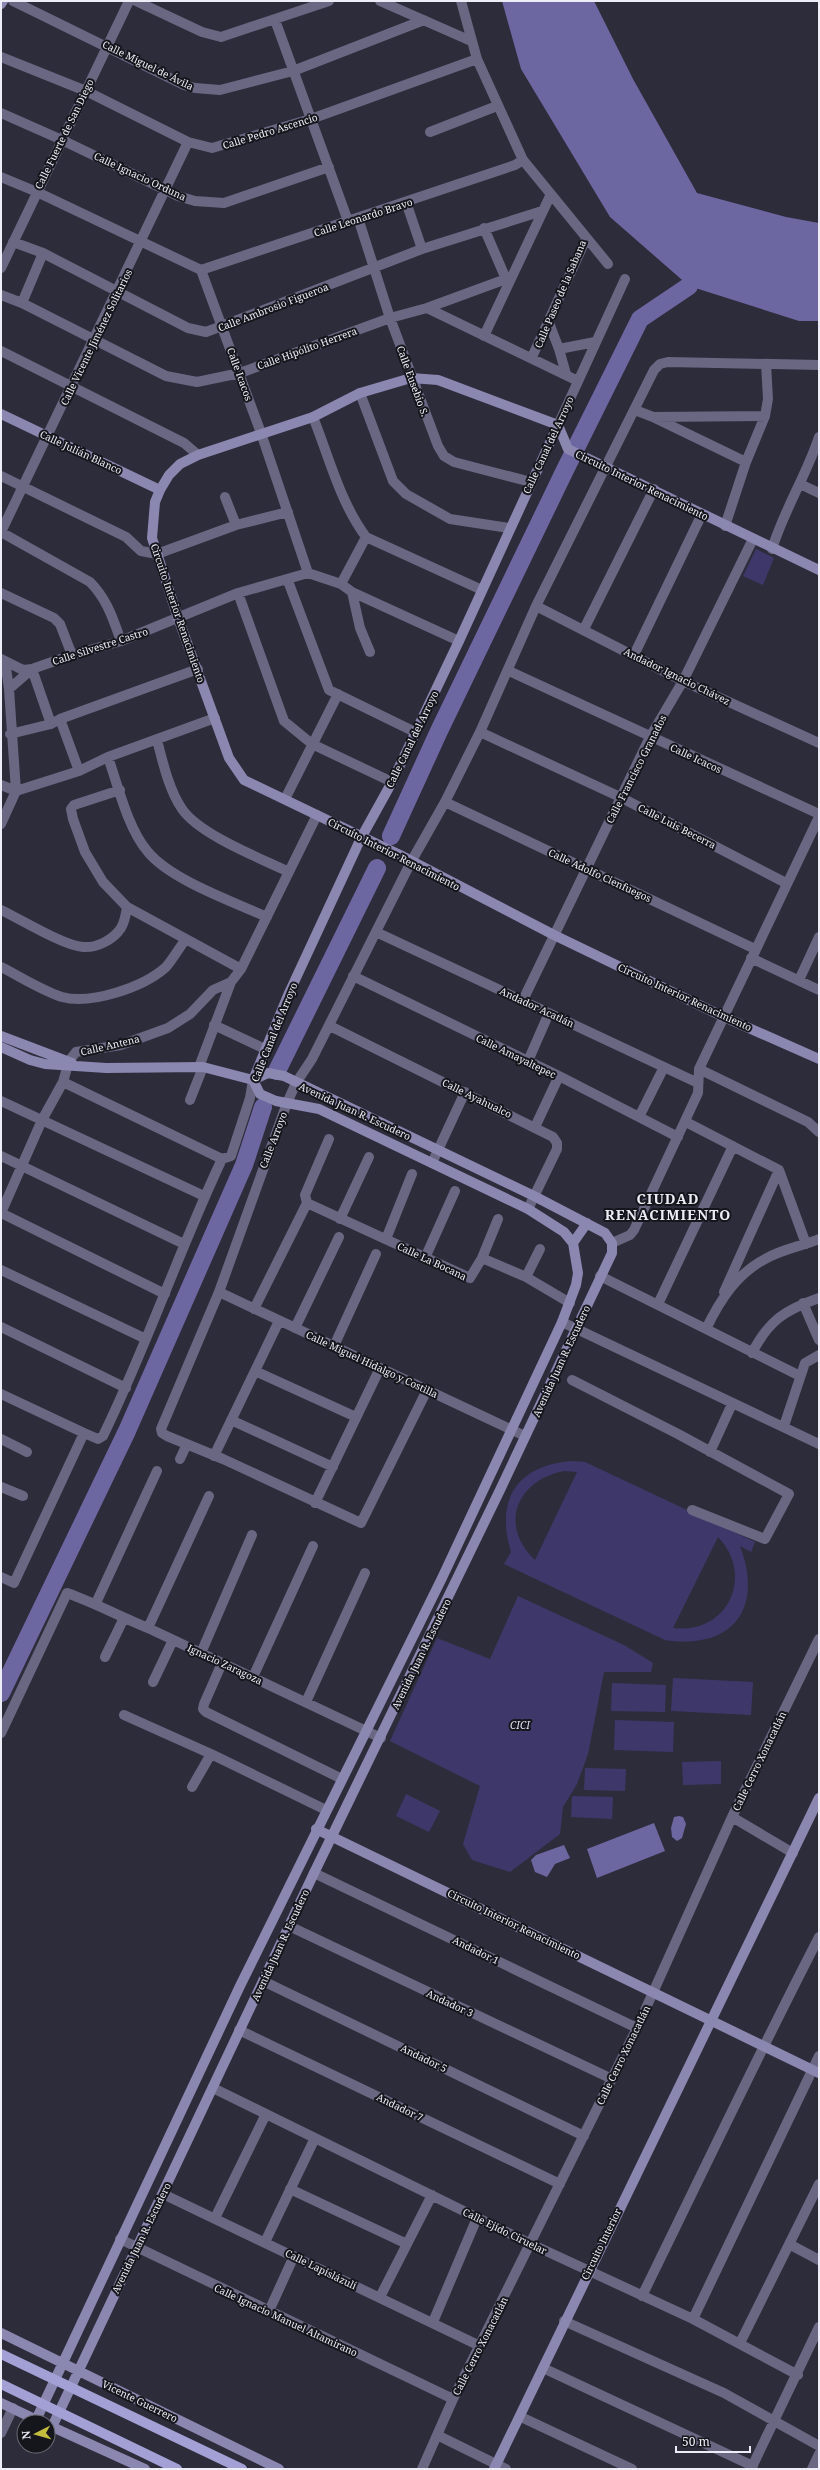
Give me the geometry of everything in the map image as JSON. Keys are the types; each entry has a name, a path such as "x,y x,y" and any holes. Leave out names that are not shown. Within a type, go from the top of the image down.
{"main road":[{"name":"Circuito Interior Renacimiento","path":"819,570 772,549 654,489 568,448 558,426 438,380 412,378 360,393 313,417 198,455 180,464 169,475 160,490 153,520 152,538 178,618 198,669 229,758 244,780 258,789 285,798 554,935 724,1016 819,1059"},
{"name":"Calle Julián Blanco","path":"1,414 160,490"},
{"name":"Calle Canal del Arroyo","path":"254,1080 265,1050 361,838 392,782 460,641 509,528 558,426"},
{"path":"1,1036 68,1064"},
{"path":"1,1047 30,1060 106,1068 201,1067 254,1080"},
{"name":"Avenida Juan R. Escudero","path":"41,2414 43,2404 62,2362 285,1893 442,1578 512,1430 570,1303 578,1273 573,1243 564,1232 528,1209 319,1109 287,1103 260,1094 254,1080 268,1073 284,1076 557,1207 605,1233 612,1243 612,1253 526,1436 333,1837 301,1900 163,2194 56,2417"},
{"path":"549,1223 557,1207"},
{"path":"573,1243 587,1223"},
{"path":"487,1482 500,1490"},
{"path":"442,1578 454,1585"},
{"path":"711,2020 819,1798"},
{"name":"Circuito Interior Renacimiento","path":"316,1830 764,2044 816,2071"},
{"path":"285,1893 301,1900"},
{"name":"Circuito Interior","path":"495,2466 521,2417 564,2321 711,2020"},
{"name":"Vicente Guerrero","path":"1,2333 279,2469"},
{"path":"1,2354 242,2469"},
{"path":"1,2384 177,2469"},
{"path":"1,2403 25,2414"},
{"path":"56,2429 144,2469"}],"street":[{"name":"Calle Miguel de Ávila","path":"13,1 107,45 184,84 202,89 220,90 293,71 424,20"},
{"name":"Calle Fuerte de San Diego","path":"1,268 129,1"},
{"path":"136,1 213,36 232,35 275,20 310,4 329,1"},
{"path":"380,1 471,41"},
{"name":"Calle Paseo de la Sabana","path":"461,1 477,59 497,106 523,160 586,238 549,323 532,357"},
{"name":"Calle Eusebio S.","path":"275,20 329,168 374,268 390,318 438,446 444,456 454,462 531,482"},
{"name":"Calle Pedro Ascencio","path":"1,57 86,91 188,142 212,148 311,119 477,59"},
{"path":"430,132 497,106"},
{"name":"Calle Ignacio Orduna","path":"1,113 167,190 195,201 224,203 329,168"},
{"name":"Calle Vicente Jiménez Solitarios","path":"1,532 142,243 188,142"},
{"name":"Calle Leonardo Bravo","path":"201,270 515,165 523,160"},
{"path":"1,178 37,192 201,270"},
{"path":"484,336 508,280 551,194"},
{"path":"406,202 422,248"},
{"name":"Calle Ambrosio Figueroa","path":"13,242 43,253 197,332 206,332 374,268 422,248 542,211"},
{"path":"484,228 508,280"},
{"path":"586,238 608,264"},
{"path":"22,303 43,253"},
{"name":"Calle Icacos","path":"201,270 240,373 308,573"},
{"name":"Calle Hipólito Herrera","path":"1,295 22,303 166,376 180,380 197,382 215,380 240,373 390,318 427,308 508,280"},
{"name":"Calle Canal del Arroyo","path":"558,426 625,280"},
{"path":"427,308 453,318 484,336 532,357 578,381"},
{"path":"549,323 559,349 566,374"},
{"path":"559,349 596,342"},
{"path":"1,351 184,443 198,455"},
{"path":"411,862 445,802 480,732 509,671 536,606 654,370 660,364 668,362 819,365"},
{"path":"725,526 746,462 765,416 768,399 766,364"},
{"path":"360,393 393,481 406,494 450,519 509,528"},
{"path":"635,410 653,417 746,462"},
{"path":"653,417 765,416"},
{"path":"313,417 342,492 356,523 366,537 482,590"},
{"path":"772,549 783,515 800,484 819,437"},
{"path":"1,476 126,537 141,551 157,554 236,525 288,512"},
{"path":"800,484 819,493"},
{"path":"584,629 654,489"},
{"path":"225,498 236,525"},
{"path":"634,656 702,514"},
{"path":"1,532 90,582 102,593 121,641"},
{"path":"341,584 366,537"},
{"name":"Calle Francisco Granados","path":"523,1000 620,797 650,737 683,681 753,539"},
{"path":"308,573 341,584 352,592 460,641"},
{"name":"Calle Silvestre Castro","path":"9,689 32,669 72,654 121,641 238,593 288,581 308,573"},
{"path":"288,581 329,690 415,732"},
{"path":"352,592 360,628 370,652"},
{"path":"1,593 54,618 60,624 72,654"},
{"path":"238,593 284,721 312,744 392,782"},
{"name":"Andador Ignacio Chávez","path":"536,606 584,629 683,681 819,743"},
{"path":"3,660 23,670 32,669 51,724"},
{"path":"1,824 16,792 9,689 3,660"},
{"path":"1,720 11,729 51,724 60,719 198,669"},
{"name":"Calle Icacos","path":"509,671 819,815"},
{"path":"285,798 338,694"},
{"path":"1,785 16,792 79,771 108,757 215,718"},
{"path":"60,719 79,771"},
{"name":"Calle Luis Becerra","path":"480,732 620,797 786,883"},
{"path":"157,740 167,776 179,802 194,824 289,872"},
{"path":"108,757 136,834 148,853 190,883 267,917"},
{"path":"120,790 74,805 71,809 72,819 85,852 103,882 128,908 241,969"},
{"name":"Calle Adolfo Cienfuegos","path":"445,802 586,867 753,953 819,990"},
{"path":"190,1100 214,1026 231,982 241,969 317,815"},
{"path":"612,1243 630,1235 634,1230 686,1122 698,1093 699,1069 819,815"},
{"name":"Calle Arroyo","path":"186,1444 162,1433 161,1429 218,1292 287,1103 296,1083 312,1059 330,1026 353,976 411,862"},
{"path":"1,910 56,937 83,947 98,945 111,938 121,928 128,908"},
{"name":"Andador Acatlán","path":"376,932 698,1083"},
{"path":"799,980 819,937"},
{"path":"1,967 63,997 95,997 116,992 143,982 166,967 186,939"},
{"name":"Calle Amayaltepec","path":"353,976 559,1076 678,1137"},
{"name":"Calle Antena","path":"68,1064 76,1052 121,1045 168,1028 190,1014 213,990 231,982"},
{"path":"528,1062 549,1013"},
{"path":"214,1026 265,1050"},
{"name":"Calle Ayahualco","path":"330,1026 553,1137 557,1143 557,1149 528,1209"},
{"path":"68,1064 63,1082 42,1120 1,1213 165,1294"},
{"path":"638,1117 664,1067"},
{"path":"699,1069 808,1122 819,1132"},
{"path":"534,1127 559,1076"},
{"name":"Calle Canal del Arroyo","path":"84,1433 98,1439 103,1436 126,1388 204,1196 222,1159 231,1156 250,1098 254,1080"},
{"path":"63,1082 222,1159"},
{"path":"432,1163 465,1092"},
{"path":"1,1101 204,1196"},
{"path":"686,1122 779,1170 806,1244"},
{"path":"254,1309 306,1201 329,1139"},
{"path":"658,1304 733,1146"},
{"path":"1,1156 184,1244"},
{"path":"340,1219 369,1157"},
{"path":"706,1329 779,1170"},
{"path":"386,1239 412,1174"},
{"path":"425,1258 455,1191"},
{"name":"Calle La Bocana","path":"306,1201 340,1219 470,1278 482,1258"},
{"path":"498,1219 482,1258 526,1277 570,1303"},
{"path":"295,1328 340,1237"},
{"path":"720,1299 745,1273 767,1258 819,1239"},
{"path":"526,1277 540,1249"},
{"path":"334,1346 376,1254"},
{"path":"1,1270 146,1340"},
{"path":"600,1276 800,1376"},
{"name":"Calle Miguel Hidalgo y Costilla","path":"218,1292 526,1436"},
{"path":"752,1353 762,1334 771,1322 782,1314 803,1303 819,1298"},
{"path":"803,1303 819,1340"},
{"path":"214,1456 279,1321"},
{"path":"562,1322 575,1330 732,1404 784,1426 819,1444"},
{"path":"1,1328 126,1388"},
{"path":"784,1426 800,1376 806,1363 819,1355"},
{"path":"315,1503 380,1368"},
{"path":"255,1371 356,1417"},
{"path":"572,1380 678,1434 790,1494 765,1538 692,1510"},
{"path":"180,1459 186,1444 361,1523 427,1390"},
{"path":"1,1394 84,1433 14,1583 1,1577"},
{"path":"710,1452 732,1404"},
{"path":"231,1420 332,1467"},
{"path":"1,1439 27,1452"},
{"path":"96,1603 157,1470"},
{"path":"1,1487 23,1496"},
{"path":"148,1628 208,1496"},
{"path":"201,1653 252,1535"},
{"path":"253,1677 313,1546"},
{"path":"306,1702 365,1573"},
{"name":"Ignacio Zaragoza","path":"1,1733 67,1593 96,1603 124,1618 253,1677 380,1738"},
{"path":"105,1657 124,1618"},
{"name":"Calle Cerro Xonacatlán","path":"422,2469 453,2399 637,2028 732,1817 815,1655 819,1639"},
{"path":"153,1682 173,1640"},
{"path":"222,1663 204,1704 203,1709 206,1712 342,1779"},
{"path":"124,1715 211,1754 326,1810"},
{"path":"192,1787 211,1754"},
{"path":"732,1817 793,1853"},
{"name":"Andador 1","path":"314,1873 637,2028"},
{"name":"Andador 3","path":"289,1926 612,2079"},
{"path":"642,2296 735,2109 764,2044 819,1937"},
{"name":"Andador 5","path":"263,1981 584,2136"},
{"name":"Andador 7","path":"240,2030 560,2184"},
{"path":"693,2319 816,2071 819,2056"},
{"name":"Calle Ejido Ciruelar","path":"213,2088 531,2244 693,2319 798,2374"},
{"path":"215,2218 266,2114"},
{"path":"265,2242 315,2138"},
{"path":"740,2343 789,2244 815,2202 819,2184"},
{"path":"290,2189 407,2244"},
{"name":"Calle Lapislázuli","path":"163,2194 433,2322 480,2346"},
{"path":"380,2297 432,2195"},
{"path":"433,2322 477,2218"},
{"name":"Calle Ignacio Manuel Altamirano","path":"120,2240 136,2249 453,2399"},
{"path":"789,2244 819,2260"},
{"path":"269,2311 294,2256"},
{"path":"564,2321 724,2393 773,2422 819,2446"},
{"path":"543,2368 752,2467 798,2374 819,2327"},
{"path":"1,2433 13,2408"},
{"path":"521,2417 632,2469"},
{"path":"437,2435 495,2466 506,2469"},
{"path":"812,2469 819,2454"}],"green space":[{"path":"756,549 774,558 763,585 743,576"},
{"path":"571,1461 585,1462 755,1542 751,1552 740,1546 746,1569 748,1589 744,1606 737,1620 725,1631 708,1638 688,1641 665,1640 504,1564 511,1552 507,1533 506,1516 509,1501 515,1488 524,1478 537,1470 552,1464","holes":["564,1471 577,1472 535,1560 524,1546 517,1533 516,1519 518,1506 524,1494 534,1484 548,1476","718,1537 729,1552 734,1568 735,1584 730,1599 721,1612 708,1622 692,1628 673,1628"]},
{"name":"CICI","path":"518,1596 624,1645 653,1663 651,1672 604,1672 588,1754 577,1784 563,1807 560,1834 510,1872 472,1860 463,1844 480,1786 390,1741 437,1638 490,1659"},
{"path":"673,1678 753,1682 751,1715 671,1711"},
{"path":"612,1683 666,1685 665,1712 611,1711"},
{"path":"615,1720 674,1722 673,1752 614,1750"},
{"path":"721,1761 721,1784 683,1785 682,1762"},
{"path":"585,1768 626,1769 625,1791 584,1790"},
{"path":"406,1794 440,1811 429,1832 396,1816"},
{"path":"572,1796 613,1797 612,1819 571,1817"}],"shaded area":[{"path":"502,1 594,1 633,79 697,193 786,217 819,223 819,321 799,321 689,286 610,217 521,69"},
{"path":"674,1817 683,1817 686,1824 682,1838 677,1841 672,1837 671,1828"},
{"path":"654,1823 665,1851 597,1878 587,1849"},
{"path":"564,1845 570,1858 555,1864 547,1877 535,1872 531,1860 536,1855"}],"waterway":[{"path":"391,836 439,731 564,472 640,319 689,286"},
{"path":"277,1071 377,868"},
{"path":"1,1693 127,1431 244,1165 263,1107"}],"district":[{"name":"CIUDAD RENACIMIENTO","path":"668,1208"}]}
